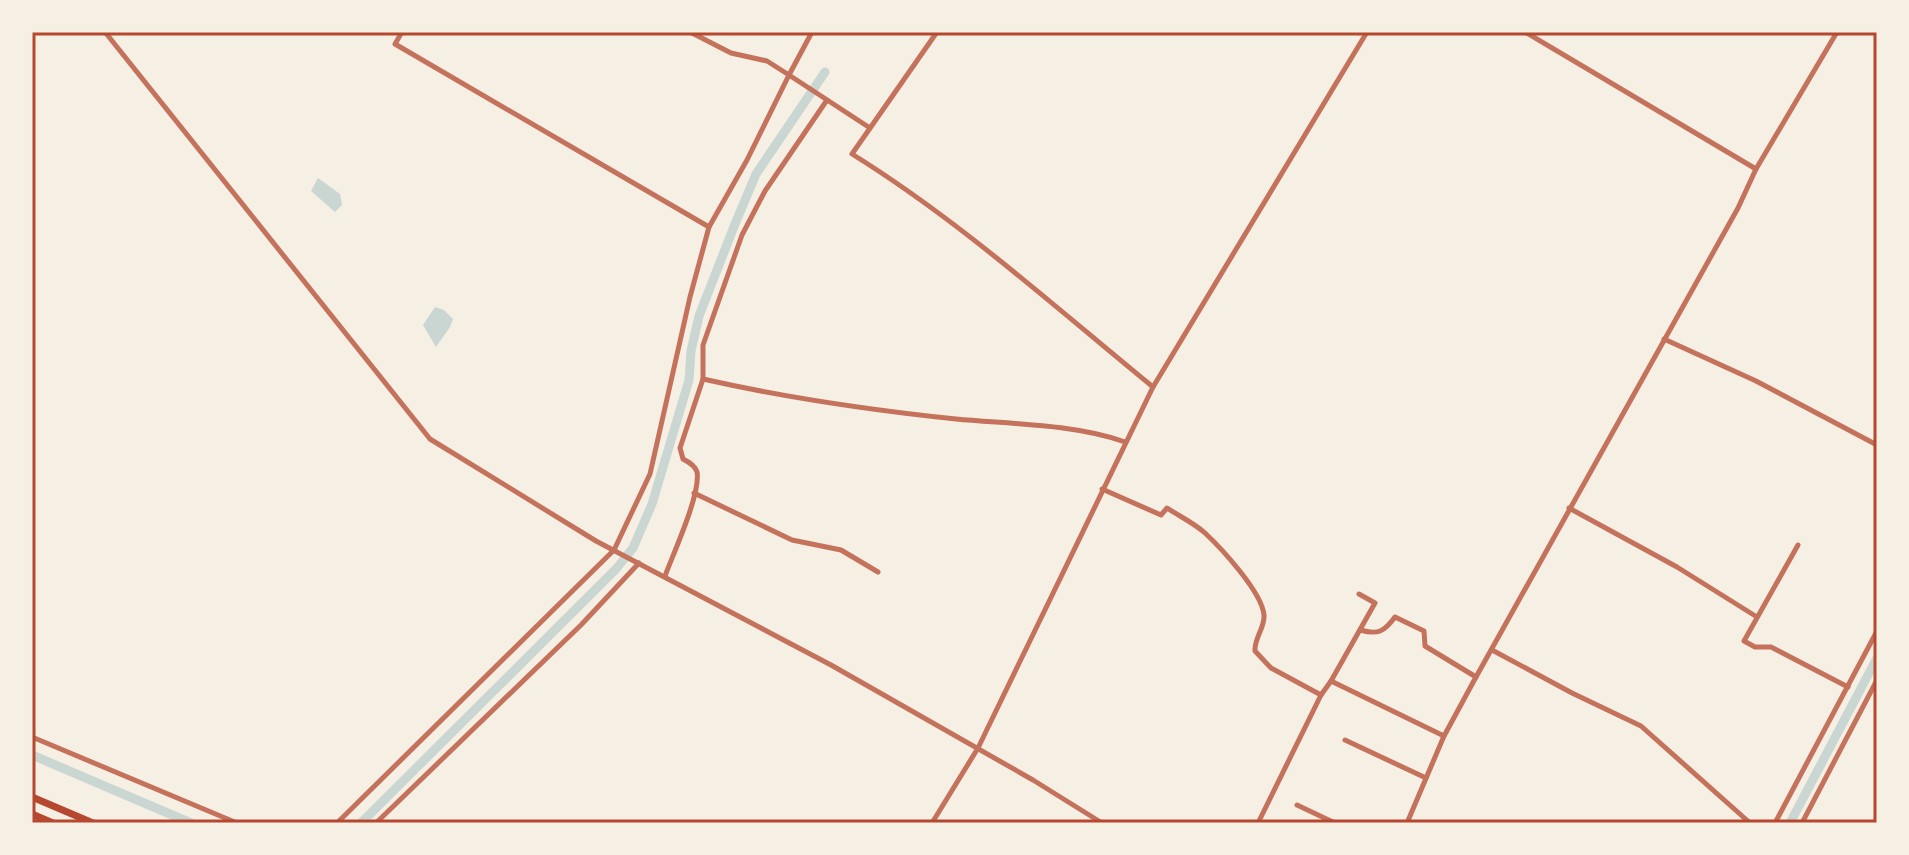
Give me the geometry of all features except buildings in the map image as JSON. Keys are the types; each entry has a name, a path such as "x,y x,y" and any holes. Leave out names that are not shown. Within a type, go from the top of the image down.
{"main road":[{"path":"32,797 93,823"},
{"path":"32,814 53,823"}],"street":[{"path":"105,32 430,439 616,551 831,665 1102,823"},
{"path":"402,32 395,44 709,227"},
{"path":"690,32 731,53 767,61 870,128"},
{"path":"337,823 616,551 650,474 709,227 812,32"},
{"path":"937,32 852,154 896,181 951,223 1153,387"},
{"path":"932,823 978,748 1153,387 1367,32"},
{"path":"1525,32 1756,169"},
{"path":"1407,823 1444,736 1476,677 1738,208 1756,169 1837,32"},
{"path":"665,576 694,493 697,471 683,459 680,448 703,379 703,345 742,235 765,191 827,100"},
{"path":"1664,339 1756,381 1877,445"},
{"path":"703,379 770,395 867,409 1087,432 1125,442"},
{"path":"1102,489 1161,515 1167,508 1203,531 1238,570 1262,606 1263,626 1254,642 1255,651 1271,668 1321,695"},
{"path":"694,493 792,540 841,550 878,572"},
{"path":"1569,508 1677,567 1757,617"},
{"path":"1798,545 1744,641 1755,647 1771,647 1848,687"},
{"path":"376,823 581,625 638,562"},
{"path":"1258,823 1321,695 1375,603 1359,594"},
{"path":"1360,630 1378,633 1386,630 1395,617 1424,631 1425,646 1476,677"},
{"path":"1775,823 1877,631"},
{"path":"1492,650 1641,726 1750,823"},
{"path":"1802,823 1877,680"},
{"path":"1331,681 1444,736"},
{"path":"32,737 237,823"},
{"path":"1345,740 1426,778"},
{"path":"1297,805 1335,823"}],"shaded area":[{"path":"318,178 340,194 342,205 335,212 311,191"},
{"path":"435,307 444,310 453,319 436,347 423,325"}],"waterway":[{"path":"361,823 616,569 633,548 652,504 689,380 691,351 699,316 735,224 756,174 825,72"},
{"path":"1790,823 1877,658"},
{"path":"32,755 191,823"}]}
